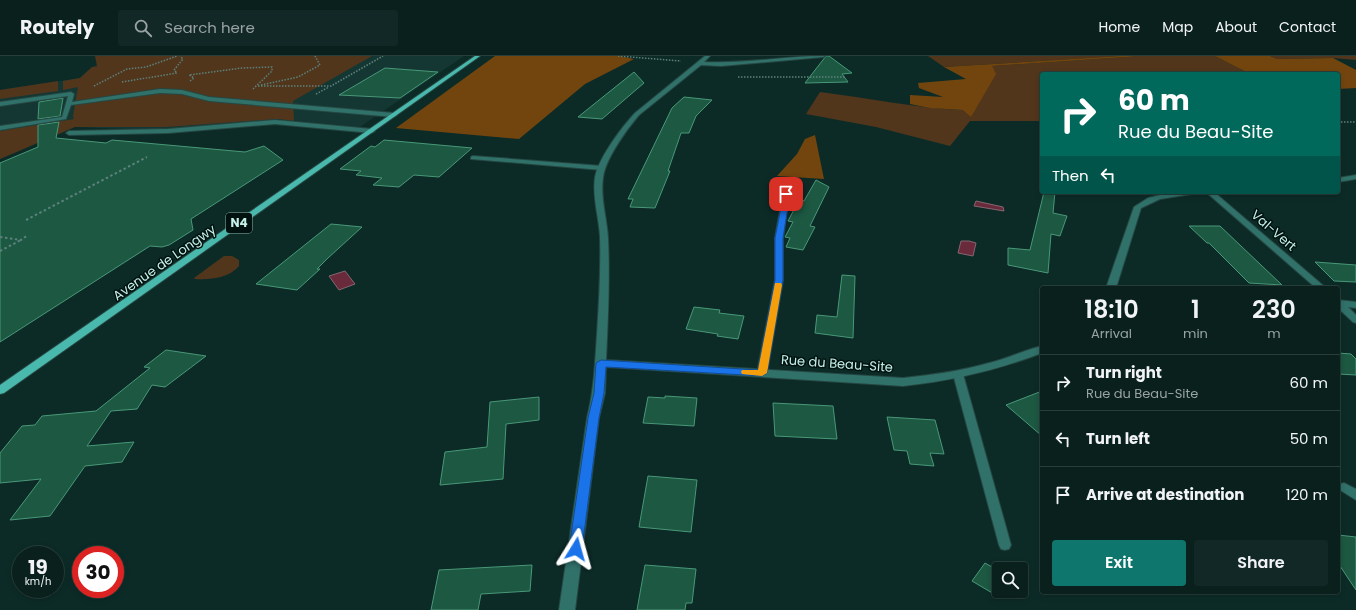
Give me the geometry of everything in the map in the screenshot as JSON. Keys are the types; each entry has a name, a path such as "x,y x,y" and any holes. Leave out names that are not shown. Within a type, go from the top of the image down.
{"main road":[{"name":"Avenue de Longwy","path":"0,390 478,56"}],"street":[{"path":"567,610 594,418 599,393 605,288 604,236 599,198 599,177 612,148 628,124 637,114 708,56"},
{"path":"699,63 721,64 823,56"},
{"path":"1340,180 1356,177"},
{"path":"1112,286 1138,207 1148,200 1174,194"},
{"name":"Val-Vert","path":"1212,194 1319,286"},
{"path":"1340,303 1356,305"},
{"path":"1340,305 1356,320"},
{"name":"Rue du Beau-Site","path":"601,363 903,382 929,380 958,374 1017,360 1040,350"}],"lane":[{"path":"69,104 143,93 182,92 209,99 394,115"},
{"path":"0,104 71,94 64,118 0,128"},
{"path":"69,133 168,131 275,122 372,131"},
{"path":"473,158 602,168"},
{"path":"762,373 779,280 779,238 786,194"},
{"path":"958,374 1005,545"},
{"path":"1344,487 1356,495"}],"path":[{"path":"71,94 100,84 127,69 146,66 177,56"},
{"path":"120,83 128,80 177,73 174,70 183,60 180,56"},
{"path":"257,86 298,77 320,65 315,56"},
{"path":"257,86 331,86 383,56"},
{"path":"618,56 699,63"},
{"path":"189,75 242,68 272,67 272,71 239,102"},
{"path":"182,92 181,85 192,81 194,78 189,75 188,71"},
{"path":"735,77 846,78"},
{"path":"1340,122 1356,122"},
{"path":"26,220 147,157"},
{"path":"0,251 28,235"},
{"path":"0,237 21,240"}],"shaded area":[{"path":"95,56 372,56 293,101 294,121 278,119 166,127 75,127 0,159 0,131 74,119 73,116 78,87 63,90 63,81 80,78 92,67 97,66"},
{"path":"176,56 464,56 360,127 278,119 168,131 75,127 0,159 0,90 80,78 92,67"},
{"path":"495,56 620,56 634,59 585,84 519,139 396,128"},
{"path":"928,56 1121,56 944,67"},
{"path":"1141,56 1215,56 1246,72 1040,72 1040,121 970,121 950,146 876,127 806,114 820,92 909,105 963,110 992,66"},
{"path":"1141,56 992,66 996,74 971,117 963,110 930,108 910,104 910,95 943,97 919,88 918,83 966,79 944,67"},
{"path":"1215,56 1270,56 1277,59 1333,58 1356,70 1356,88 1340,89 1340,72 1246,72"},
{"path":"1270,56 1356,56 1356,60 1333,58 1277,59"},
{"path":"58,81 58,91 0,99 0,90"},
{"path":"815,135 824,179 777,176 797,154 805,139"},
{"path":"976,201 1003,207 1004,211 974,206"},
{"path":"961,241 976,243 973,256 958,253"},
{"path":"224,256 232,256 239,260 239,266 225,276 207,279 194,278"},
{"path":"345,271 355,284 339,290 329,276"}],"building":[{"path":"826,56 829,56 852,73 842,74 848,82 805,83"},
{"path":"385,68 438,72 400,98 339,95"},
{"path":"634,72 644,83 602,119 578,117"},
{"path":"684,97 712,100 696,116 689,133 681,133 668,171 670,171 655,208 630,207 633,199 628,199 672,108"},
{"path":"63,98 60,116 38,119 39,102"},
{"path":"59,122 56,138 106,143 112,140 245,152 264,146 283,160 191,219 193,230 169,245 162,247 150,246 0,342 0,163 38,147 38,125"},
{"path":"384,140 472,148 439,177 414,175 399,187 373,185 382,178 356,175 361,171 340,169 371,146 375,147"},
{"path":"816,180 829,187 810,226 815,227 803,250 786,247 790,238 785,237 793,222 788,221 799,200 804,201"},
{"path":"1044,194 1055,194 1053,213 1067,216 1060,236 1051,234 1048,273 1008,265 1008,248 1030,250"},
{"path":"331,224 362,227 328,258 317,269 320,269 297,290 256,284"},
{"path":"1189,226 1220,226 1282,285 1249,283 1209,243 1207,243"},
{"path":"1315,262 1356,265 1356,282 1334,281"},
{"path":"842,275 855,276 853,338 815,333 817,315 837,317"},
{"path":"694,307 720,310 719,313 744,316 738,339 686,329"},
{"path":"166,350 206,356 165,387 152,385 137,409 111,411 87,446 134,442 122,462 85,466 50,516 10,520 41,479 0,483 0,453 22,426 35,425 42,416 96,411 150,368 144,367"},
{"path":"1340,353 1351,354 1356,359 1356,375 1340,374"},
{"path":"1040,392 1040,434 1006,405"},
{"path":"665,396 697,398 694,426 643,423 648,397 665,398"},
{"path":"539,397 539,420 506,424 503,479 440,485 445,452 487,447 490,402"},
{"path":"773,403 833,406 837,439 775,436"},
{"path":"887,417 935,420 944,454 930,453 934,466 910,464 907,451 894,450"},
{"path":"648,476 697,480 691,532 639,527"},
{"path":"1340,535 1356,537 1356,590 1340,566"},
{"path":"985,563 992,567 992,593 972,581"},
{"path":"532,565 530,591 481,594 478,610 431,610 439,570"},
{"path":"645,565 696,569 692,603 686,603 685,610 637,610"}],"slow traffic":[{"path":"746,372 762,373 778,285"}],"route":[{"path":"576,549 594,418 599,393 601,363 762,373 779,280 779,238 786,194"}]}
